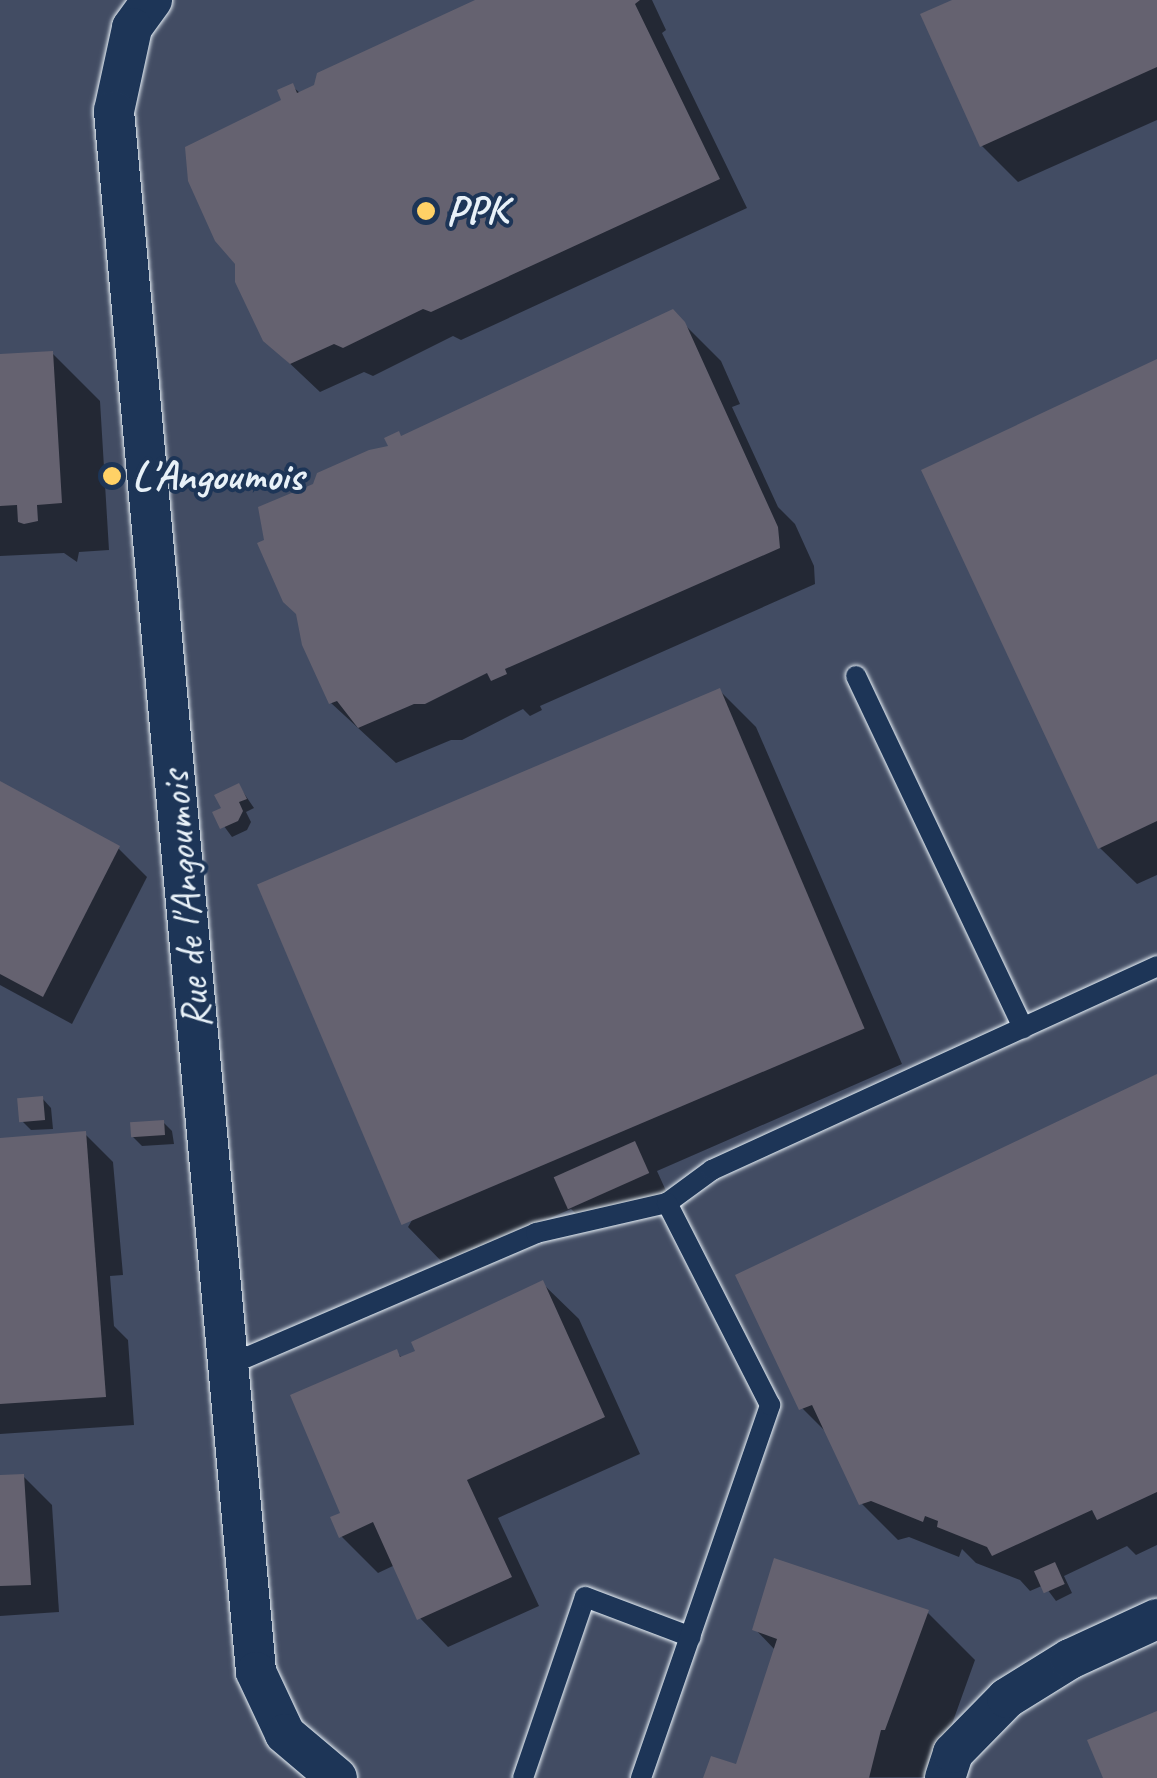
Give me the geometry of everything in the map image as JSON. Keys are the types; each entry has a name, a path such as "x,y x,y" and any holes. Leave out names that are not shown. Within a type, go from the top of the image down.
{"street":[{"name":"Rue de l'Angoumois","path":"152,0 132,28 114,111 231,1364 256,1672 285,1734 338,1778"},
{"path":"945,1778 953,1754 1007,1698 1070,1660 1157,1619"}],"lane":[{"path":"856,676 1023,1028"},
{"path":"231,1364 536,1232 667,1202 712,1170 1157,966"},
{"path":"641,1778 770,1405 667,1202"},
{"path":"523,1778 585,1598 690,1637"}],"shaded area":[{"path":"0,0 1157,0 1157,1778 0,1778"}],"building":[{"name":"PPK","path":"475,0 640,0 635,4 720,179 431,312 423,309 343,348 334,344 290,364 263,341 235,282 235,264 215,241 188,181 185,147 281,100 277,90 293,83 297,93 314,85 317,73"},
{"path":"952,0 1157,0 1157,67 980,147 920,14"},
{"path":"673,309 685,322 778,527 780,548 505,669 507,674 491,681 487,673 425,704 414,704 358,728 337,701 329,704 302,645 296,614 283,602 257,543 264,540 258,507 313,484 317,473 369,450 388,446 384,438 399,431 401,436"},
{"path":"53,351 62,503 37,505 38,521 24,524 18,522 17,505 0,506 0,354"},
{"path":"1157,359 1157,821 1098,849 921,470"},
{"path":"720,688 865,1029 402,1225 257,885"},
{"path":"0,781 120,846 43,997 0,974"},
{"path":"239,783 247,799 239,802 243,811 238,821 220,829 212,812 221,808 214,795"},
{"path":"1157,1074 1157,1492 1097,1520 1092,1510 992,1556 987,1547 937,1527 938,1521 925,1516 923,1522 871,1501 859,1505 812,1405 799,1410 735,1275"},
{"path":"43,1096 45,1120 19,1122 17,1098"},
{"path":"164,1120 165,1135 131,1137 130,1122"},
{"path":"86,1131 106,1397 0,1404 0,1138"},
{"path":"635,1141 649,1173 568,1209 554,1177"},
{"path":"543,1280 605,1417 467,1480 512,1577 417,1620 373,1522 339,1538 330,1517 340,1513 290,1395 397,1349 400,1357 415,1351 411,1342"},
{"path":"24,1474 31,1585 0,1586 0,1475"},
{"path":"774,1558 929,1610 885,1730 881,1730 869,1778 703,1778 711,1756 736,1764 777,1639 752,1630"},
{"path":"1055,1562 1065,1584 1044,1593 1034,1571"},
{"path":"1157,1711 1157,1778 1103,1778 1087,1740"}],"place":[{"name":"PPK","path":"426,211"},
{"name":"L'Angoumois","path":"112,476"}]}
